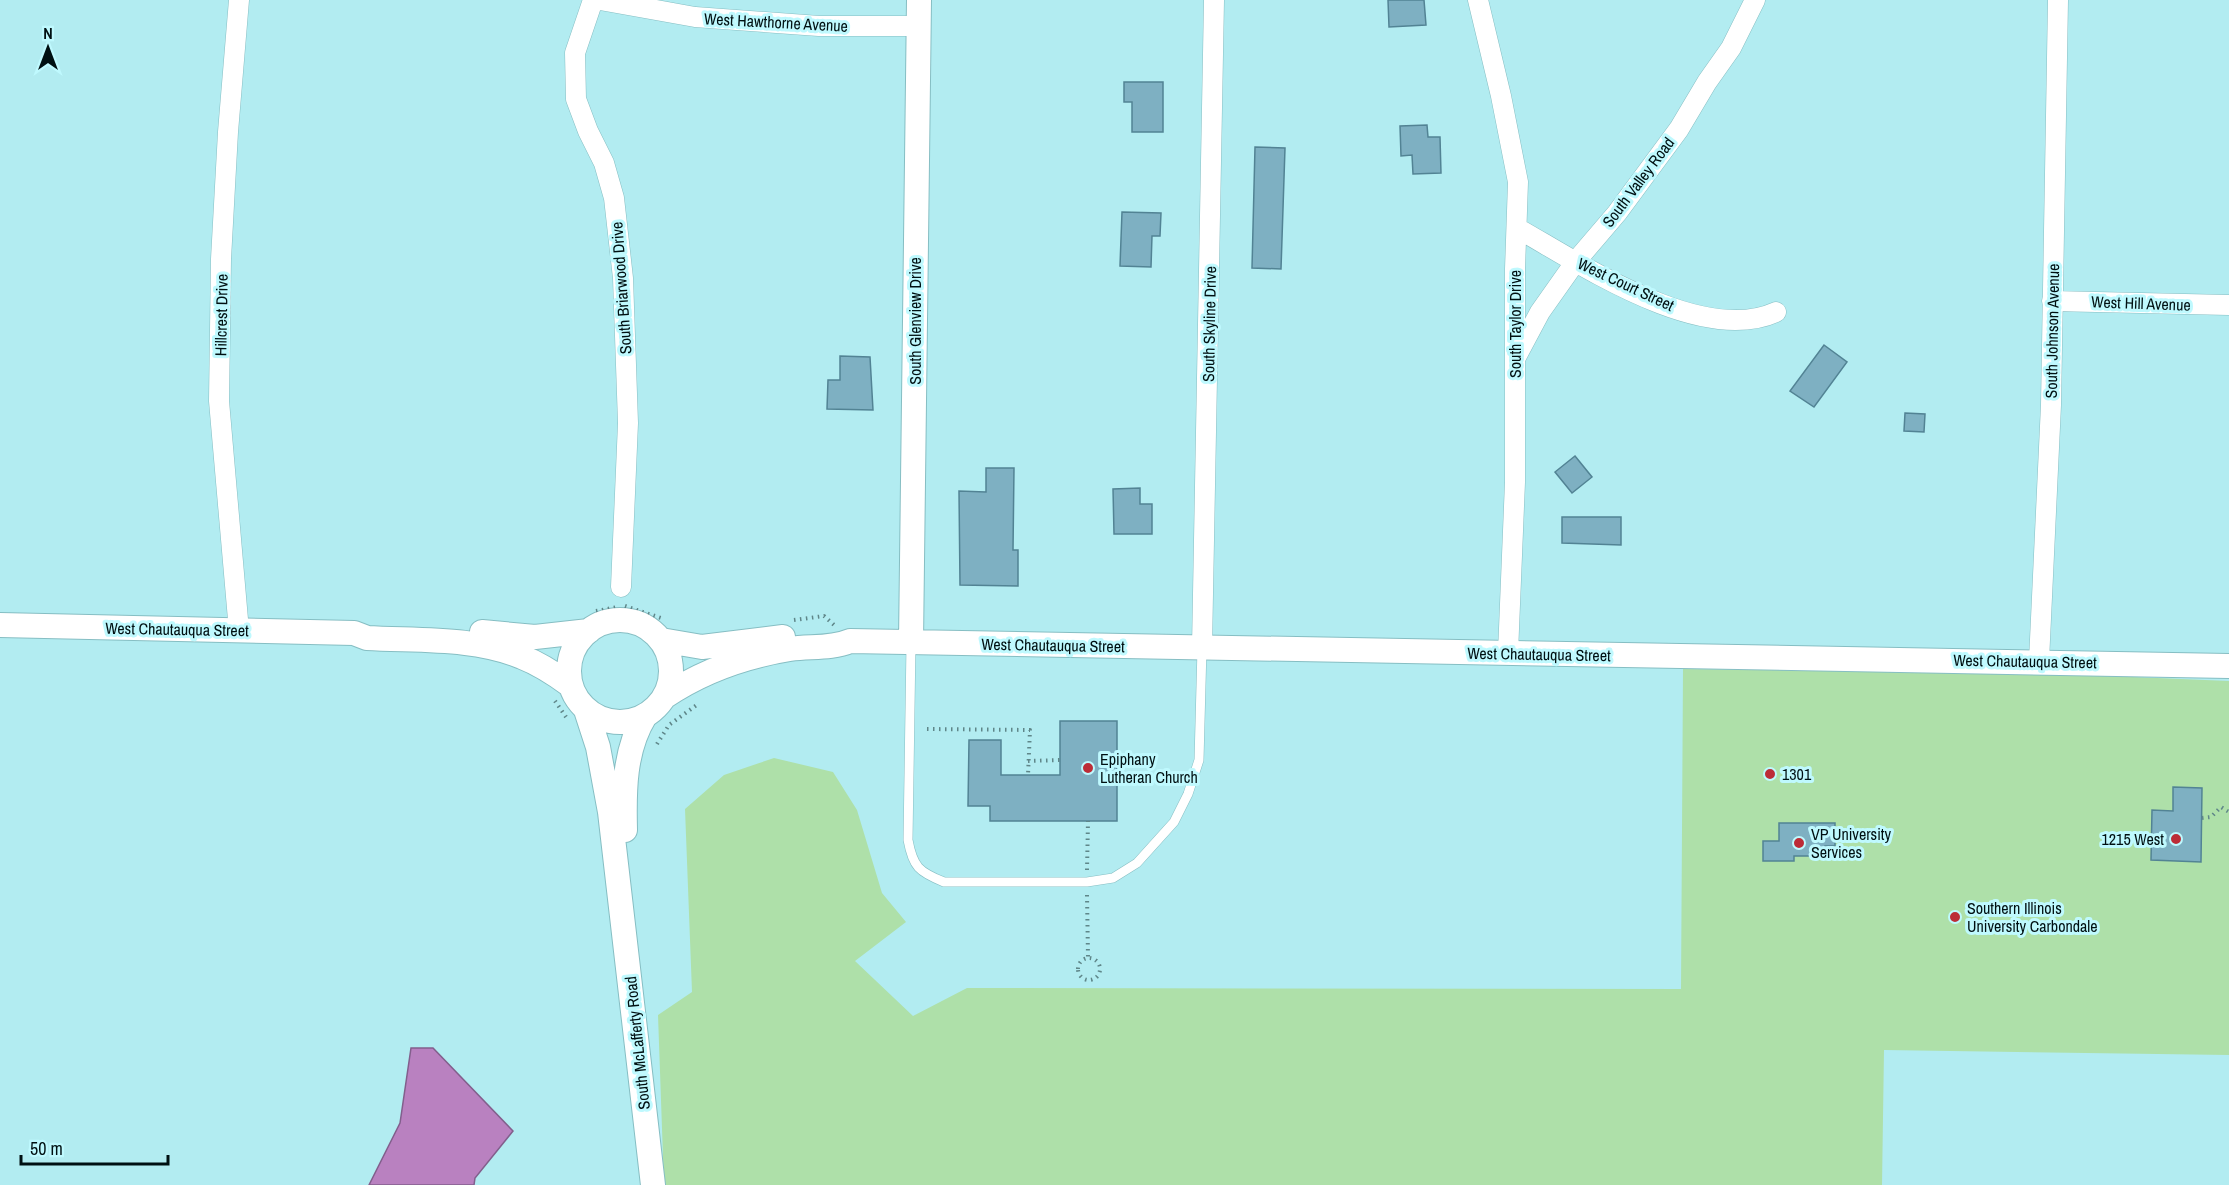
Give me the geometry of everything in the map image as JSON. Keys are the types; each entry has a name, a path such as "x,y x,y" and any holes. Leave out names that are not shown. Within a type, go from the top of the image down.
{"street":[{"name":"Hillcrest Drive","path":"239,0 224,202 219,401 239,631"},
{"name":"South Briarwood Drive","path":"593,0 575,53 576,99 588,131 604,163 614,198 623,278 627,423 621,587"},
{"name":"West Hawthorne Avenue","path":"600,0 695,17 819,26 918,26"},
{"name":"South Glenview Drive","path":"911,642 919,0"},
{"name":"South Skyline Drive","path":"1202,648 1214,0"},
{"name":"South Taylor Drive","path":"1478,0 1501,96 1518,182 1515,482 1508,653"},
{"name":"South Valley Road","path":"1515,360 1540,312 1576,261 1617,213 1679,129 1707,82 1731,48 1755,0"},
{"name":"South Johnson Avenue","path":"2039,661 2051,405 2058,0"},
{"name":"West Court Street","path":"1516,228 1606,279 1662,304 1707,318 1758,320 1776,312"},
{"name":"West Hill Avenue","path":"2052,301 2229,305"},
{"name":"West Chautauqua Street","path":"354,633 366,627 420,628 535,637 591,621 627,620 645,627 664,630 702,646 806,635 838,635 850,641"},
{"path":"561,690 571,655 591,621"},
{"name":"West Chautauqua Street","path":"0,625 354,633 367,638 456,643 507,651 539,665 561,690 577,700 578,716"},
{"path":"664,630 671,671 664,697"},
{"name":"West Chautauqua Street","path":"645,716 664,697 694,680 749,658 794,648 839,645 850,641 2229,666"},
{"path":"578,716 616,723 630,722 645,716"},
{"name":"South McLafferty Road","path":"578,716 606,779 617,890 622,901 653,1185"},
{"name":"South McLafferty Road","path":"622,901 627,889 624,817 627,765 633,738 645,716"}],"lane":[{"path":"911,642 908,840 911,856 917,867 925,874 944,882 1087,882 1113,878 1137,863 1174,822 1188,794 1199,760 1202,738 1202,648"}],"path":[{"path":"591,621 627,606 664,630"},
{"path":"789,620 824,616 850,641"},
{"path":"561,690 578,716"},
{"path":"652,751 669,725 704,699"},
{"path":"927,729 1030,730 1028,775"},
{"path":"1028,761 1060,760"},
{"path":"2202,818 2211,817 2221,807 2229,812"},
{"path":"1088,821 1088,957"},
{"path":"1088,957 1095,959 1100,965 1097,976 1091,980 1080,976 1077,970 1081,960 1088,957"}],"green space":[{"name":"Southern Illinois University Carbondale","path":"1683,669 2037,673 2229,681 2229,1055 1884,1050 1882,1185 664,1185 658,1015 692,992 685,809 724,775 774,758 833,772 857,810 882,893 906,922 855,961 913,1016 967,988 1681,989"}],"shaded area":[{"path":"411,1048 433,1048 513,1131 475,1178 474,1185 369,1185 400,1123"}],"building":[{"path":"1388,0 1424,0 1426,25 1389,27"},
{"path":"1124,82 1163,82 1163,132 1132,132 1132,102 1124,102"},
{"path":"1427,125 1428,137 1440,137 1441,173 1413,174 1412,155 1401,156 1400,126"},
{"path":"1255,147 1285,148 1281,269 1252,268"},
{"path":"1122,212 1161,213 1160,236 1152,236 1151,267 1120,266"},
{"path":"1824,345 1847,362 1814,407 1790,391"},
{"path":"840,356 870,357 873,410 827,409 828,380 840,380"},
{"path":"1905,413 1925,414 1924,432 1904,431"},
{"path":"1575,456 1592,477 1572,493 1555,472"},
{"path":"986,468 1014,468 1013,550 1018,550 1018,586 960,585 959,491 986,492"},
{"path":"1140,488 1140,504 1152,504 1152,534 1114,534 1113,489"},
{"path":"1562,517 1621,517 1621,545 1562,543"},
{"name":"Epiphany Lutheran Church","path":"1060,721 1117,721 1117,821 990,821 990,806 968,806 969,740 1001,740 1001,775 1060,775"},
{"name":"1215 West","path":"2173,787 2202,788 2201,862 2151,860 2152,810 2173,811"},
{"name":"VP University Services","path":"1779,823 1835,823 1835,846 1825,846 1825,856 1794,856 1794,861 1763,861 1763,841 1779,841"}],"place":[{"name":"Epiphany Lutheran Church","path":"1088,768"},
{"name":"1301","path":"1770,774"},
{"name":"1215 West","path":"2176,839"},
{"name":"VP University Services","path":"1799,843"},
{"name":"Southern Illinois University Carbondale","path":"1955,917"}]}
